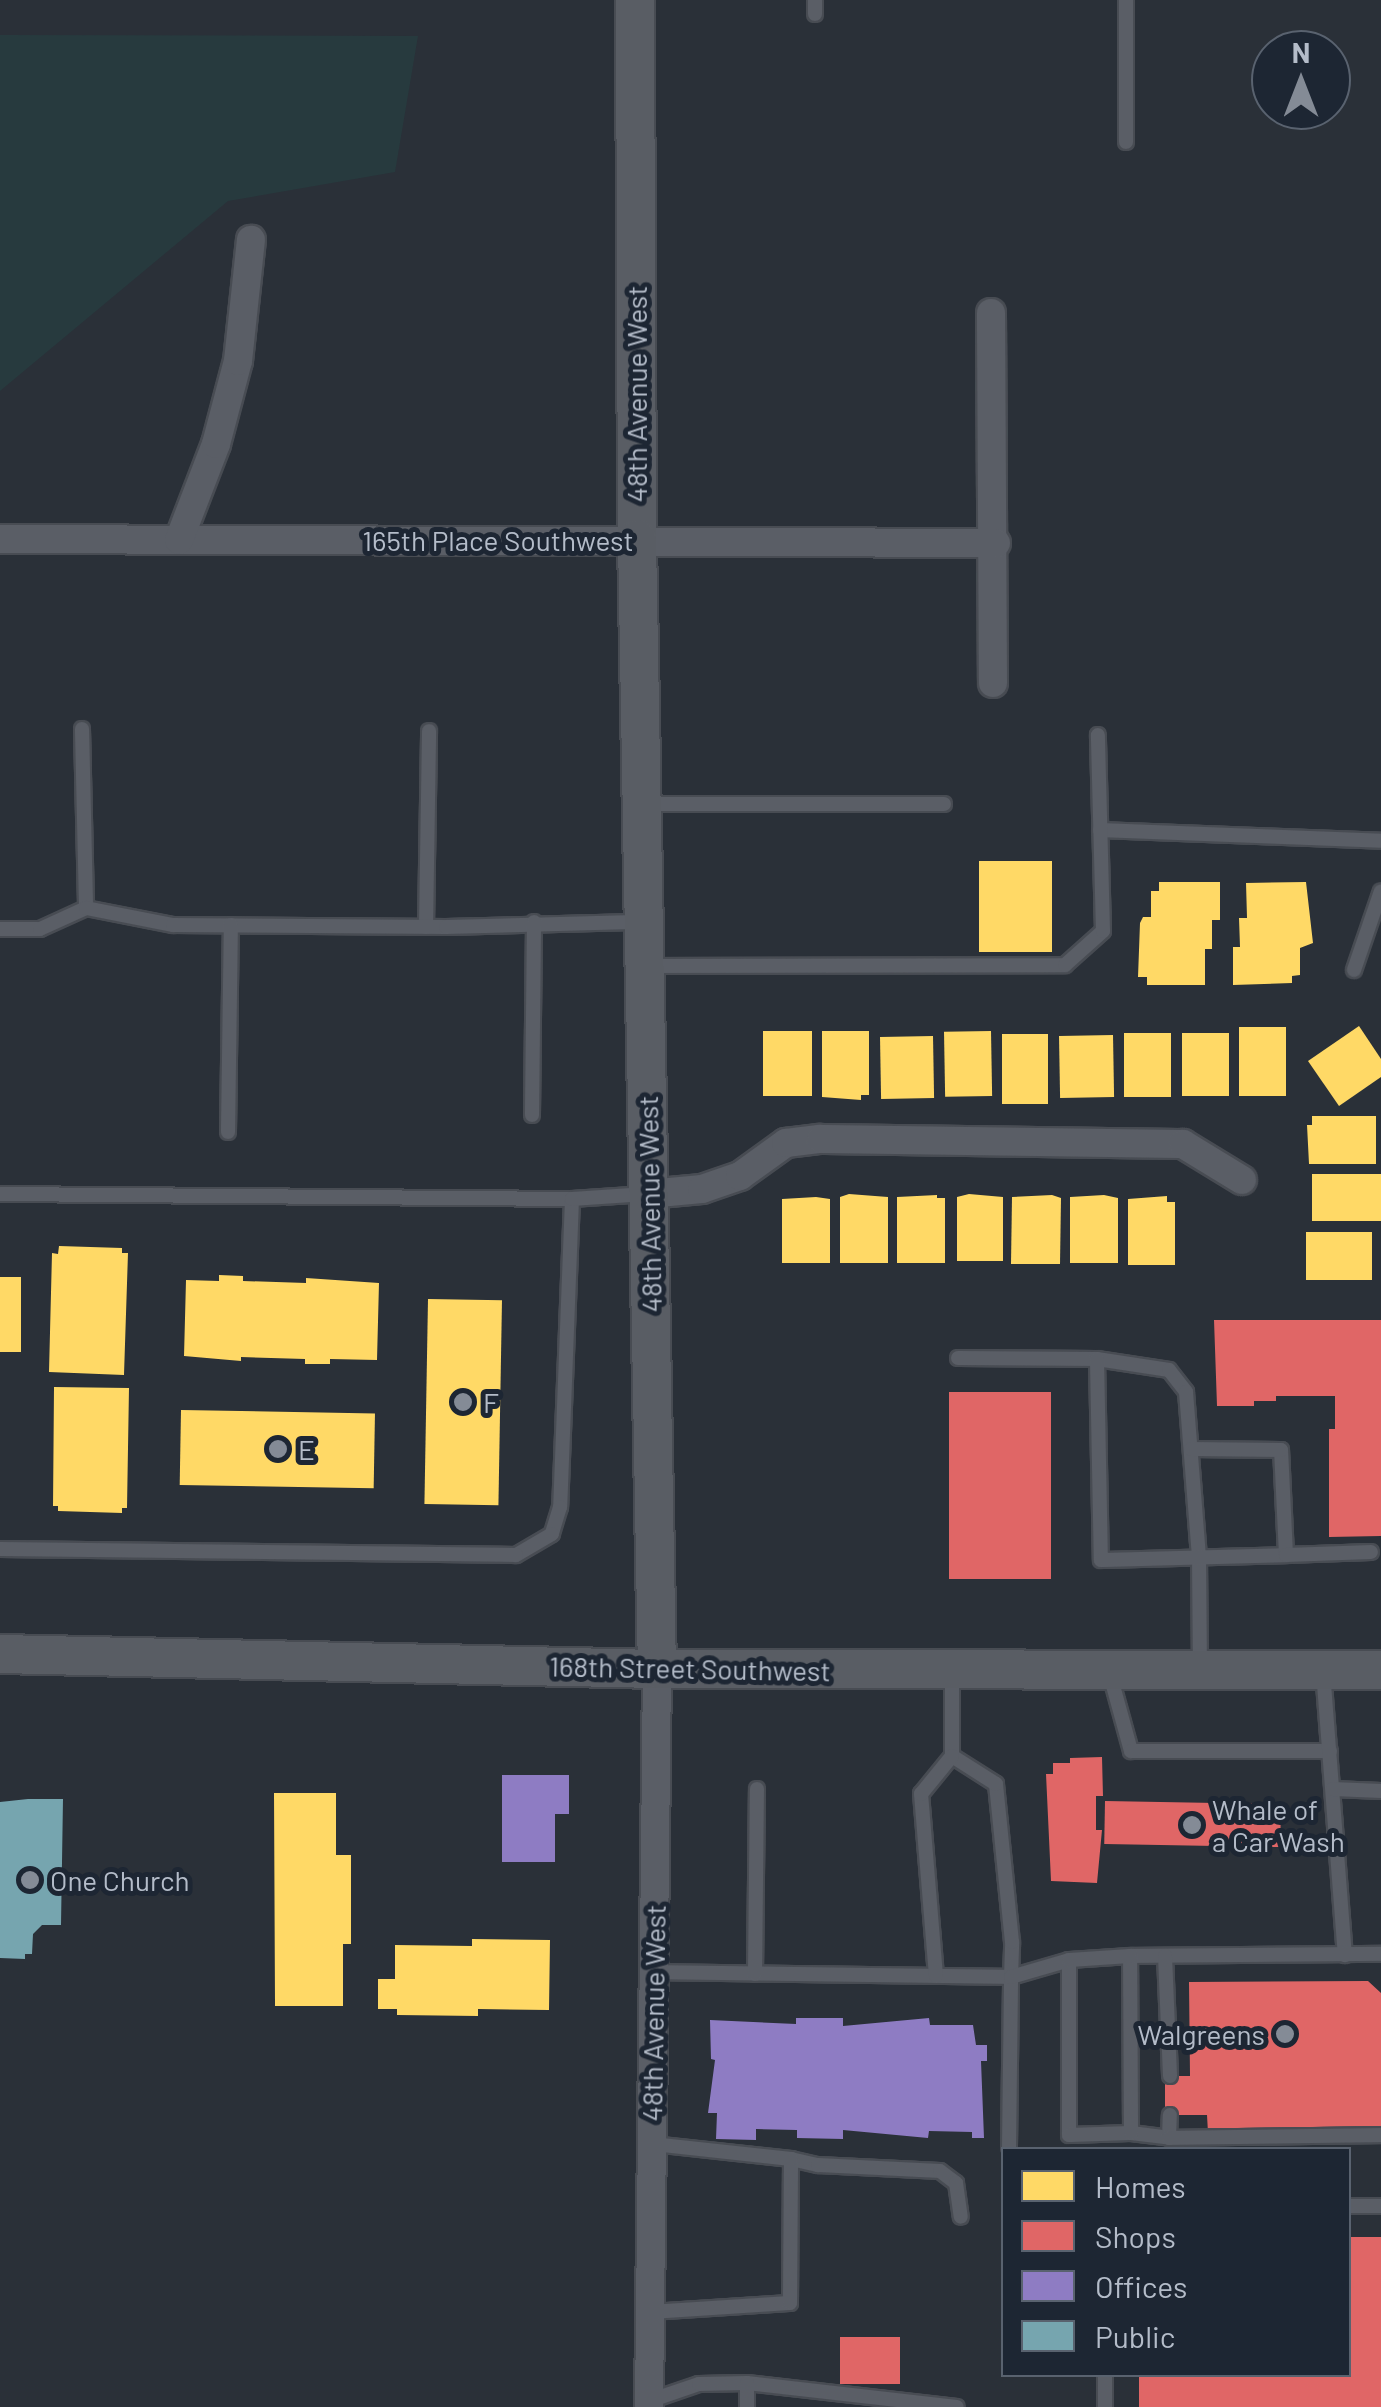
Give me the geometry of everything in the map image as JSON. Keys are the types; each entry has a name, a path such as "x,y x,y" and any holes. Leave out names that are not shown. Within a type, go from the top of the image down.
{"street":[{"name":"48th Avenue West","path":"635,0 637,539 657,1669 649,2404"},
{"path":"178,540 216,444 238,361 251,240"},
{"path":"991,313 996,543 994,684"},
{"name":"165th Place Southwest","path":"0,539 996,543"},
{"path":"648,1194 702,1189 740,1176 786,1143 821,1139 1184,1144 1242,1180"},
{"name":"168th Street Southwest","path":"0,1654 657,1669 1381,1670"}],"lane":[{"path":"1126,0 1126,142"},
{"path":"82,728 86,908"},
{"path":"426,927 429,731"},
{"path":"644,966 1065,965 1103,931 1098,735"},
{"path":"642,804 944,804"},
{"path":"1100,830 1381,841"},
{"path":"1354,970 1381,891"},
{"path":"0,929 40,929 86,908 173,925 426,927 644,922"},
{"path":"532,1115 534,922"},
{"path":"228,1132 231,925"},
{"path":"0,1194 572,1199 648,1194"},
{"path":"0,1548 516,1555 552,1534 560,1507 572,1199"},
{"path":"958,1358 1097,1359 1169,1370 1186,1392 1199,1557 1200,1670"},
{"path":"1097,1359 1101,1560 1371,1552"},
{"path":"1191,1449 1281,1450 1286,1555"},
{"path":"936,1976 922,1794 952,1756 952,1670"},
{"path":"1109,1670 1131,1751 1330,1751"},
{"path":"1323,1670 1345,1955"},
{"path":"952,1756 996,1784 1012,1942 1009,2147"},
{"path":"755,1974 757,1789"},
{"path":"1332,1789 1381,1791"},
{"path":"654,1972 1011,1977 1069,1960 1130,1956 1381,1954"},
{"path":"1130,1956 1131,2133"},
{"path":"1166,1956 1170,2076"},
{"path":"1069,1960 1069,2135 1381,2135"},
{"path":"1169,2138 1170,2116"},
{"path":"652,2144 792,2158 818,2165 940,2170 956,2183 961,2217"},
{"path":"650,2312 790,2303 792,2158"},
{"path":"1351,2206 1381,2206"},
{"path":"1105,2407 1106,2377"},
{"path":"746,2383 747,2407"},
{"path":"649,2404 699,2384 746,2383 957,2407"}],"green space":[{"path":"0,35 418,36 395,172 228,201 0,391"}],"building: Homes":[{"path":"979,861 1052,861 1052,952 979,952"},
{"path":"1159,882 1220,882 1220,920 1212,920 1212,949 1205,949 1205,985 1147,985 1147,977 1138,977 1140,923 1143,917 1151,917 1151,891 1159,891"},
{"path":"1306,882 1313,943 1300,948 1300,975 1292,976 1292,983 1233,985 1233,947 1240,947 1239,918 1247,918 1246,883"},
{"path":"1359,1026 1381,1059 1381,1077 1339,1106 1308,1061"},
{"path":"1239,1027 1286,1027 1286,1096 1239,1096"},
{"path":"763,1031 812,1031 812,1096 763,1096"},
{"path":"822,1031 869,1031 869,1095 861,1095 861,1100 822,1097"},
{"path":"991,1031 992,1096 945,1097 944,1032"},
{"path":"1124,1033 1171,1033 1171,1097 1124,1097"},
{"path":"1182,1033 1229,1033 1229,1096 1182,1096"},
{"path":"1002,1034 1048,1034 1048,1104 1002,1104"},
{"path":"1113,1035 1114,1097 1060,1098 1059,1036"},
{"path":"933,1036 934,1098 881,1099 880,1037"},
{"path":"1312,1116 1376,1116 1376,1164 1309,1164 1307,1125 1312,1125"},
{"path":"1312,1174 1381,1174 1381,1221 1312,1221"},
{"path":"1167,1196 1167,1202 1175,1202 1175,1265 1128,1265 1128,1199"},
{"path":"840,1197 888,1197 888,1263 840,1263"},
{"path":"897,1197 945,1198 945,1263 897,1263"},
{"path":"957,1197 1003,1197 1003,1261 957,1261"},
{"path":"1012,1197 1061,1198 1060,1264 1011,1264"},
{"path":"1070,1197 1118,1198 1118,1263 1070,1263"},
{"path":"782,1199 830,1199 830,1263 782,1263"},
{"path":"1306,1232 1372,1232 1372,1280 1306,1280"},
{"path":"59,1246 122,1248 122,1253 128,1253 124,1375 49,1372 52,1253 58,1254"},
{"path":"219,1275 243,1276 243,1281 306,1283 306,1278 379,1283 377,1360 330,1359 330,1364 305,1364 305,1359 241,1357 241,1361 184,1356 186,1280 219,1281"},
{"path":"0,1277 21,1277 21,1352 0,1352"},
{"name":"F","path":"428,1299 502,1300 498,1505 424,1504"},
{"path":"54,1387 129,1388 127,1508 122,1508 122,1513 58,1511 58,1506 53,1506"},
{"name":"E","path":"181,1410 375,1413 374,1488 180,1485"},
{"path":"274,1793 336,1793 336,1855 351,1855 351,1944 343,1944 343,2006 275,2006"},
{"path":"472,1939 550,1940 549,2010 478,2009 478,2016 397,2015 397,2009 378,2009 378,1979 395,1979 395,1945 472,1946"}],"building: Shops":[{"path":"1214,1320 1381,1320 1381,1536 1329,1537 1329,1429 1335,1429 1335,1396 1276,1396 1276,1401 1254,1401 1254,1406 1217,1406"},
{"path":"949,1392 1051,1392 1051,1579 949,1579"},
{"path":"1102,1757 1103,1796 1096,1796 1096,1830 1102,1830 1097,1883 1051,1881 1046,1774 1053,1774 1053,1763"},
{"name":"Whale of a Car Wash","path":"1105,1801 1281,1804 1280,1847 1104,1844"},
{"name":"Walgreens","path":"1368,1981 1381,1993 1381,2131 1208,2133 1207,2115 1165,2115 1165,2076 1190,2076 1189,1982"},
{"path":"1351,2237 1381,2237 1381,2407 1139,2407 1139,2377 1351,2377"},
{"path":"840,2337 900,2337 900,2384 840,2384"}],"building: Offices":[{"path":"502,1775 569,1775 569,1814 555,1814 555,1862 502,1862"},
{"path":"796,2018 843,2018 843,2026 929,2018 930,2025 973,2025 976,2045 987,2045 987,2061 981,2061 984,2138 972,2138 972,2132 929,2131 928,2138 843,2130 843,2139 797,2138 797,2130 756,2129 756,2140 716,2139 717,2113 708,2113 715,2060 711,2059 710,2020 796,2024"}],"building: Public":[{"name":"One Church","path":"63,1799 61,1925 42,1925 33,1934 32,1954 25,1954 25,1959 0,1958 0,1802"}],"place":[{"name":"F","path":"463,1402"},
{"name":"E","path":"278,1449"},
{"name":"Whale of a Car Wash","path":"1192,1825"},
{"name":"One Church","path":"30,1880"},
{"name":"Walgreens","path":"1285,2034"}]}
